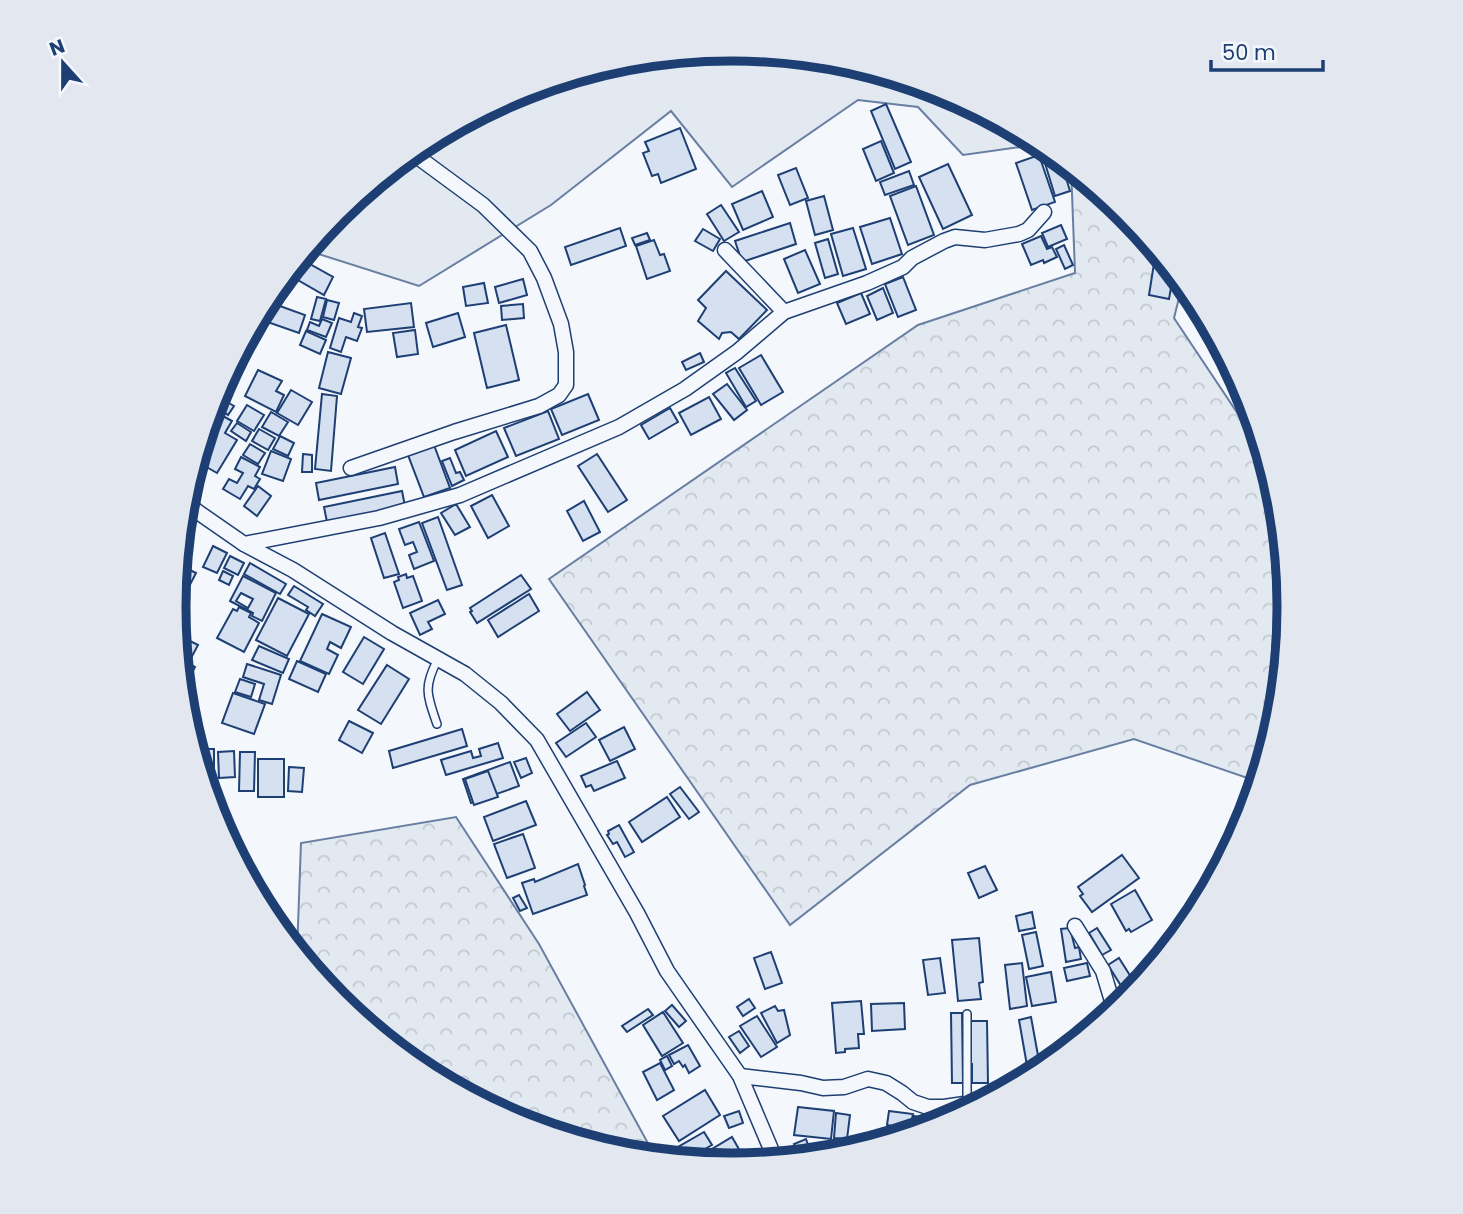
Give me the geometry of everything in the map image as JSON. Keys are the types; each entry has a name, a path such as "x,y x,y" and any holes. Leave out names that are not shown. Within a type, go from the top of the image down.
{"street":[{"path":"351,468 477,424 539,406 559,395 566,385 566,352 561,324 544,278 530,251 483,205 420,159"},
{"path":"244,544 379,517 460,495 619,427 685,389 737,352 784,312 867,283 903,267 912,258 955,237 985,240 1019,234 1028,230 1044,212"},
{"path":"725,250 784,312"},
{"path":"195,509 244,544 293,570 392,633 465,674 501,703 537,740 637,912 667,971 740,1076 772,1151"},
{"path":"1074,926 1103,971 1111,998"},
{"path":"740,1076 823,1088 844,1087 868,1079 886,1083 913,1102 928,1107 953,1105"}],"lane":[{"path":"437,724 429,701 428,688 429,676 438,658"},
{"path":"967,1014 967,1099"}],"green space":[{"path":"696,62 767,62 803,66 907,90 973,118 1024,146 963,155 918,107 858,100 732,187 671,111 551,205 419,286 316,253 372,197 428,153 459,134 523,103 590,80"},
{"path":"1072,180 1142,247 1179,296 1174,318 1248,432 1259,466 1273,536 1277,607 1273,678 1259,748 1249,779 1134,739 970,785 790,925 549,579 918,325 1075,273"},
{"path":"456,817 539,944 650,1146 556,1124 490,1096 428,1061 372,1017 321,967 298,937 301,843"}],"building":[{"path":"886,104 911,162 895,169 871,111"},
{"path":"680,128 696,169 661,183 658,174 652,176 643,153 649,151 645,142"},
{"path":"881,141 894,173 876,181 863,149"},
{"path":"1039,156 1055,202 1032,210 1016,163"},
{"path":"1044,160 1065,175 1070,191 1055,196"},
{"path":"948,164 972,215 943,229 919,177"},
{"path":"796,168 808,198 790,205 778,175"},
{"path":"909,171 914,185 885,195 880,182"},
{"path":"916,186 934,235 908,245 890,196"},
{"path":"762,191 773,217 743,230 732,204"},
{"path":"824,196 833,230 815,235 806,201"},
{"path":"721,205 739,232 724,241 707,214"},
{"path":"890,218 902,254 872,264 860,227"},
{"path":"790,223 796,244 742,262 735,241"},
{"path":"1061,225 1067,239 1048,247 1042,233"},
{"path":"620,228 626,246 571,265 565,247"},
{"path":"853,228 866,269 843,276 831,234"},
{"path":"703,229 720,239 713,251 695,241"},
{"path":"647,233 650,240 635,245 632,238"},
{"path":"1041,236 1047,249 1052,247 1057,257 1031,265 1022,244"},
{"path":"828,239 838,274 825,278 815,243"},
{"path":"654,240 660,255 664,254 670,271 647,279 636,246"},
{"path":"1064,245 1073,265 1065,269 1056,249"},
{"path":"805,250 820,284 798,293 784,259"},
{"path":"1154,262 1171,285 1169,299 1149,295"},
{"path":"308,263 333,277 324,295 296,279"},
{"path":"726,271 767,310 739,339 731,332 722,333 719,339 698,321 706,308 698,300"},
{"path":"903,277 916,310 898,317 885,284"},
{"path":"523,279 527,295 499,303 495,287"},
{"path":"484,283 488,303 466,306 463,287"},
{"path":"883,288 893,313 877,320 867,296"},
{"path":"861,293 870,314 846,324 837,303"},
{"path":"317,297 326,299 320,321 311,319"},
{"path":"327,300 339,303 334,320 323,317"},
{"path":"411,303 414,327 367,332 364,309"},
{"path":"523,304 524,318 502,320 501,306"},
{"path":"277,305 305,315 299,333 267,322"},
{"path":"354,313 362,316 358,327 362,328 357,341 346,337 341,352 330,348 339,318 351,322"},
{"path":"458,313 465,337 433,347 426,323"},
{"path":"322,319 332,323 326,337 307,330 310,322 319,326"},
{"path":"506,325 519,380 487,388 474,333"},
{"path":"415,330 418,354 397,357 393,333"},
{"path":"306,331 326,340 320,354 300,345"},
{"path":"328,352 351,358 341,394 319,388"},
{"path":"700,353 704,362 686,370 682,362"},
{"path":"761,355 783,392 761,405 739,368"},
{"path":"735,368 756,401 746,407 726,373"},
{"path":"258,370 282,381 276,391 284,395 276,412 245,396"},
{"path":"727,384 747,410 734,420 713,394"},
{"path":"291,390 312,402 298,425 277,413"},
{"path":"322,394 337,396 331,471 315,469"},
{"path":"588,394 599,420 562,435 551,409"},
{"path":"709,397 721,419 691,435 679,413"},
{"path":"227,402 234,406 228,415 222,411"},
{"path":"247,405 264,415 254,431 237,421"},
{"path":"670,408 678,422 649,439 641,425"},
{"path":"548,411 559,439 516,456 504,428"},
{"path":"271,412 288,422 279,436 262,427"},
{"path":"221,415 232,421 225,433 237,440 217,473 204,466"},
{"path":"237,423 251,432 246,441 231,431"},
{"path":"259,429 275,438 268,450 252,441"},
{"path":"496,431 508,457 466,476 455,450"},
{"path":"280,436 294,443 288,456 273,449"},
{"path":"250,444 265,453 258,464 243,455"},
{"path":"434,445 450,488 424,497 408,455"},
{"path":"271,451 291,459 283,481 262,474"},
{"path":"303,454 312,455 312,472 302,472"},
{"path":"597,454 627,500 608,512 578,466"},
{"path":"241,457 260,467 255,476 260,479 254,489 248,486 240,499 223,489 229,479 237,483 243,473 235,469"},
{"path":"450,458 456,473 460,472 464,480 452,486 442,461"},
{"path":"395,467 398,484 319,500 316,483"},
{"path":"258,486 271,496 257,516 244,506"},
{"path":"402,491 405,506 327,522 324,507"},
{"path":"492,495 509,526 488,538 471,506"},
{"path":"584,501 600,532 583,541 567,511"},
{"path":"456,504 470,527 455,535 441,513"},
{"path":"438,517 462,585 447,590 422,523"},
{"path":"419,522 434,561 414,569 409,555 417,552 413,542 405,545 399,529"},
{"path":"385,533 399,574 384,578 371,538"},
{"path":"213,546 227,553 217,573 203,567"},
{"path":"230,556 244,563 238,575 224,568"},
{"path":"250,563 286,584 280,594 244,574"},
{"path":"187,569 196,573 186,592"},
{"path":"223,571 233,576 229,585 219,580"},
{"path":"406,574 407,578 413,576 422,601 403,608 394,582"},
{"path":"521,575 531,589 477,623 470,608"},
{"path":"243,576 276,593 262,621 230,601","holes":["241,593 253,599 248,608 236,601"]},
{"path":"294,586 323,604 315,616 306,610 308,607 288,595"},
{"path":"529,594 539,611 498,637 488,620"},
{"path":"278,598 309,614 287,656 256,640"},
{"path":"438,600 445,614 428,622 432,629 420,635 410,613"},
{"path":"239,607 251,613 249,617 259,623 244,652 217,638 233,609 237,611"},
{"path":"322,614 351,627 341,648 330,642 327,649 338,655 329,674 300,661"},
{"path":"364,637 384,649 363,684 343,672"},
{"path":"187,639 198,645 189,662"},
{"path":"259,646 289,659 283,673 252,660"},
{"path":"297,661 326,674 318,692 289,679"},
{"path":"189,664 195,667 190,677"},
{"path":"247,664 281,675 272,704 259,700 264,684 243,677"},
{"path":"387,665 409,679 381,724 358,710"},
{"path":"240,679 255,684 251,697 235,692"},
{"path":"587,692 600,710 570,731 557,714"},
{"path":"233,693 265,704 254,734 222,723"},
{"path":"349,721 373,733 362,753 339,740"},
{"path":"586,723 596,737 566,757 556,743"},
{"path":"624,727 635,749 610,761 599,740"},
{"path":"462,729 467,746 393,768 389,751"},
{"path":"498,743 503,758 446,775 441,760 471,751 473,758 481,756 479,749"},
{"path":"204,749 214,749 212,773"},
{"path":"234,751 235,777 219,778 218,752"},
{"path":"240,752 255,752 254,791 239,791"},
{"path":"526,758 532,773 521,778 514,762"},
{"path":"258,759 284,759 284,797 258,797"},
{"path":"617,761 625,778 594,791 591,785 586,787 581,776"},
{"path":"510,762 519,786 471,803 463,779"},
{"path":"289,767 304,768 302,792 288,791"},
{"path":"488,771 498,797 474,805 465,779"},
{"path":"680,787 699,812 689,819 670,794"},
{"path":"667,797 680,817 642,842 629,822"},
{"path":"526,801 536,825 493,841 484,817"},
{"path":"619,825 634,852 625,857 617,842 613,844 607,835 608,831"},
{"path":"523,834 535,868 507,878 494,844"},
{"path":"1122,855 1139,878 1092,912 1080,896 1083,894 1078,887"},
{"path":"578,864 587,895 533,914 522,883 534,879 535,882"},
{"path":"985,866 997,890 979,898 968,873"},
{"path":"1135,890 1152,920 1131,932 1129,929 1126,931 1111,904"},
{"path":"519,895 527,908 520,911 513,898"},
{"path":"1032,912 1035,928 1019,931 1016,916"},
{"path":"1070,928 1075,948 1079,947 1081,959 1066,962 1061,929"},
{"path":"1097,928 1111,950 1102,955 1089,933"},
{"path":"1036,932 1043,966 1029,969 1022,935"},
{"path":"979,938 983,982 979,983 981,999 958,1001 952,940"},
{"path":"771,952 782,983 765,989 754,958"},
{"path":"940,958 945,993 928,995 923,960"},
{"path":"1119,958 1132,978 1122,988 1108,965"},
{"path":"1022,963 1027,1006 1010,1009 1005,965"},
{"path":"1087,963 1090,976 1067,981 1064,968"},
{"path":"1051,972 1056,1002 1032,1006 1026,977"},
{"path":"749,999 755,1008 743,1016 737,1007"},
{"path":"861,1001 864,1034 858,1034 859,1048 836,1053 832,1003"},
{"path":"904,1003 905,1029 872,1031 871,1004"},
{"path":"672,1005 686,1021 679,1027 665,1011"},
{"path":"775,1006 778,1011 784,1010 790,1035 777,1043 761,1013"},
{"path":"648,1009 653,1015 627,1032 622,1026"},
{"path":"663,1012 683,1043 662,1056 643,1025"},
{"path":"951,1013 962,1013 963,1083 952,1083"},
{"path":"757,1016 777,1047 761,1057 740,1026"},
{"path":"1031,1017 1039,1058 1027,1066 1019,1020"},
{"path":"969,1021 987,1021 988,1083 972,1083"},
{"path":"739,1031 749,1046 740,1053 729,1037"},
{"path":"688,1045 700,1066 689,1073 679,1061 674,1064 669,1055"},
{"path":"667,1056 672,1066 665,1070 660,1060"},
{"path":"660,1063 674,1090 657,1100 643,1072"},
{"path":"705,1090 720,1115 679,1141 663,1116"},
{"path":"798,1107 834,1111 831,1139 794,1135"},
{"path":"739,1111 743,1123 729,1128 724,1116"},
{"path":"889,1111 913,1114 911,1122 897,1127 887,1125"},
{"path":"836,1113 850,1115 847,1139 834,1138"},
{"path":"704,1132 712,1145 699,1152 680,1150 678,1147"},
{"path":"732,1137 740,1151 737,1153 707,1152"},
{"path":"806,1139 809,1147 796,1149 794,1144"}]}
